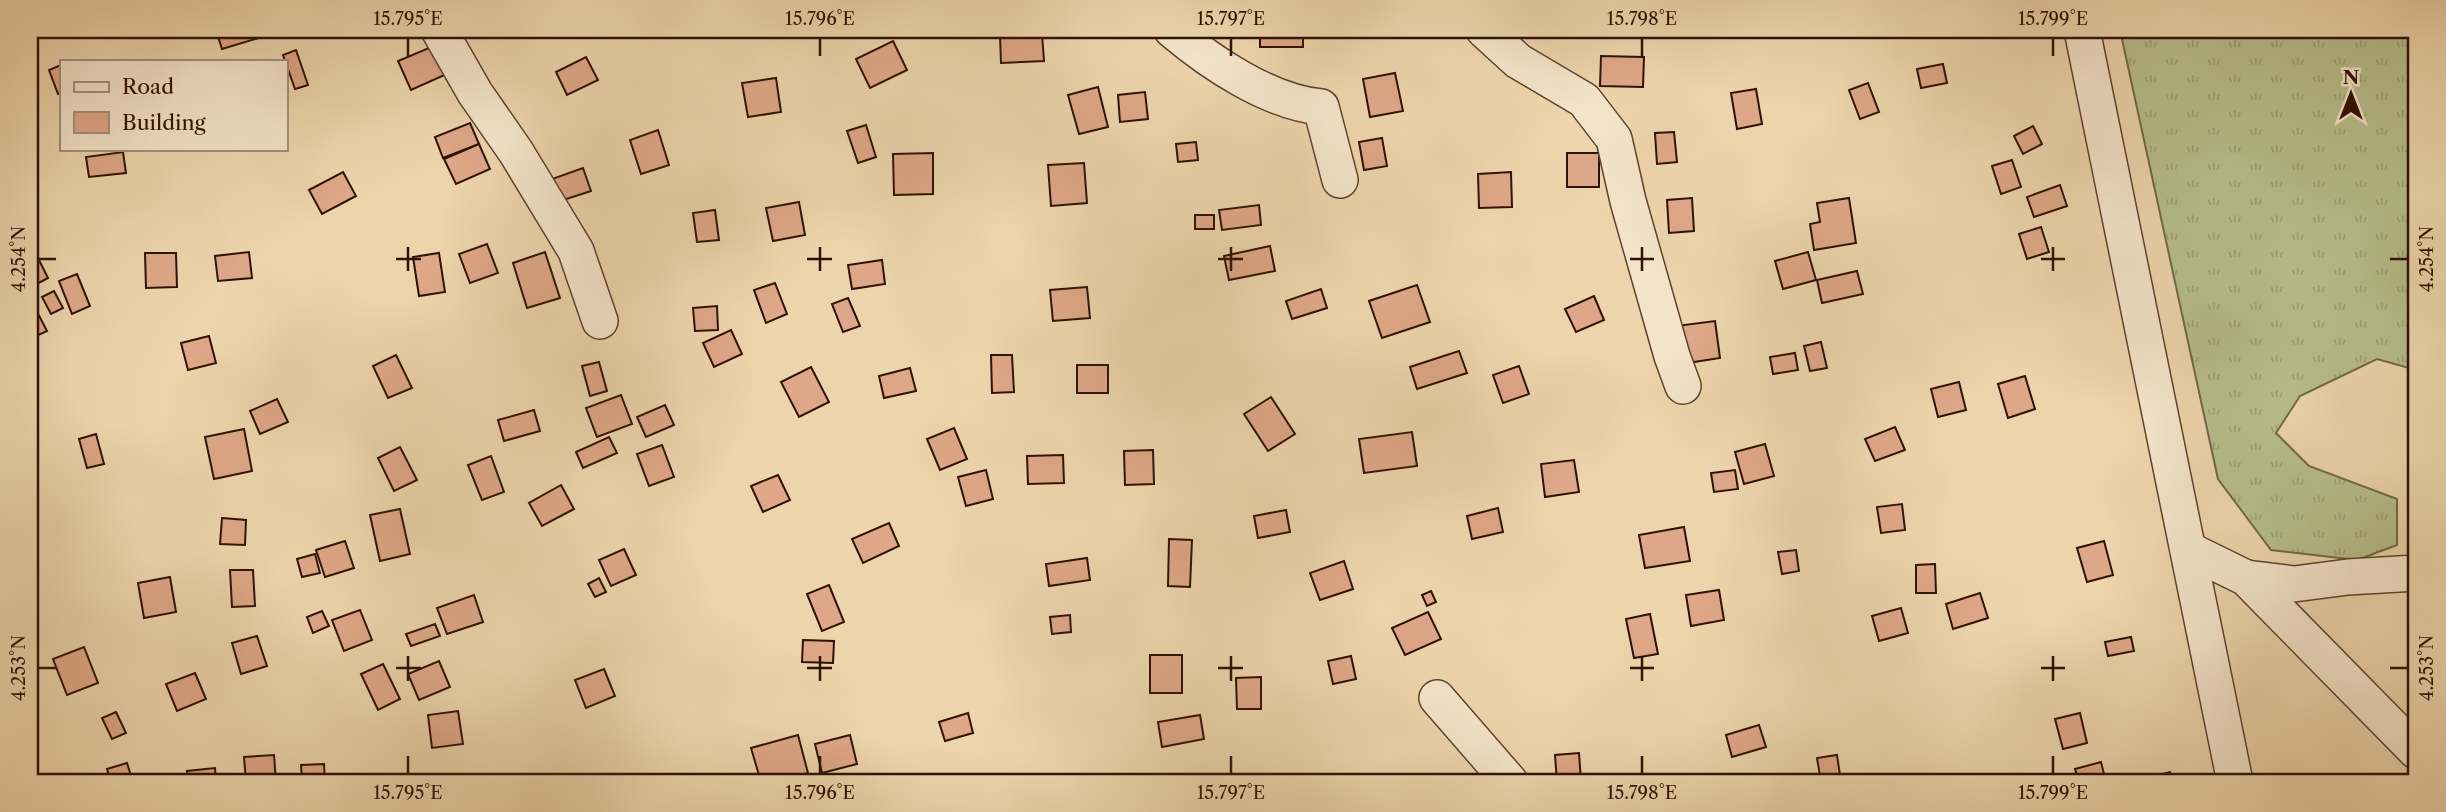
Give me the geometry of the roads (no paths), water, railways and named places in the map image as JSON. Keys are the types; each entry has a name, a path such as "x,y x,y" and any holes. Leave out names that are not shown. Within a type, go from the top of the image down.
{"street":[{"path":"439,30 475,93 516,152 576,251 600,321"},
{"path":"1172,30 1228,70 1274,96 1303,105 1321,107 1340,180"},
{"path":"1484,30 1518,61 1584,100 1614,139 1628,201 1683,386"},
{"path":"2082,30 2235,782"},
{"path":"2189,550 2246,578 2294,584 2348,577 2416,573"},
{"path":"2246,578 2416,751"},
{"path":"1437,698 1510,782"}]}
